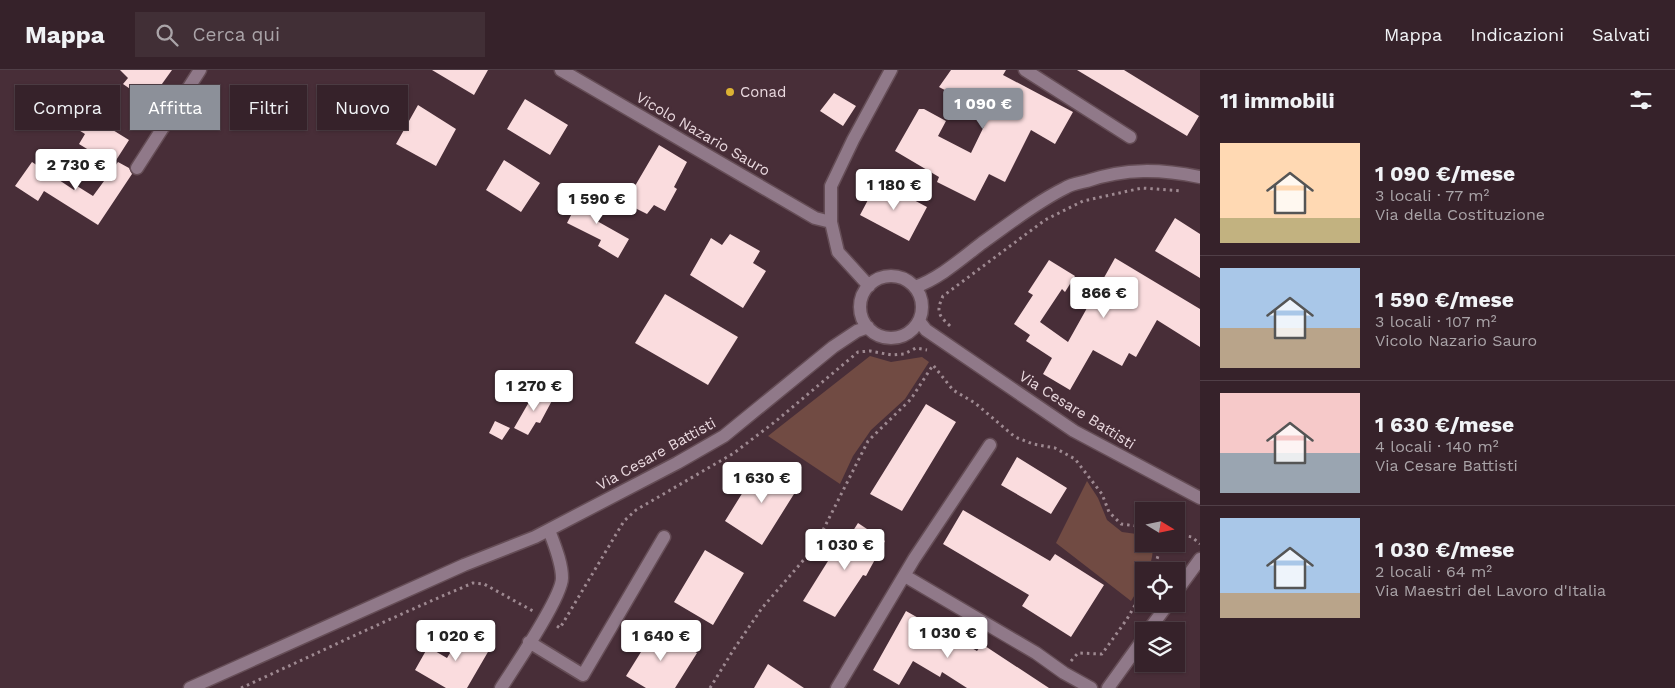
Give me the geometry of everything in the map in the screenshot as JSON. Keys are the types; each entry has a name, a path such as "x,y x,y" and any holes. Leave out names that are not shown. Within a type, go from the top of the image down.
{"street":[{"path":"136,168 200,70"},
{"name":"Vicolo Nazario Sauro","path":"561,70 815,218 831,222"},
{"path":"869,286 838,252 831,222 831,186 853,140 891,70"},
{"path":"1025,70 1130,137"},
{"path":"915,287 927,283 1034,206 1067,187 1105,175 1140,170 1172,171 1200,177"},
{"path":"887,276 898,276 907,280 915,287 922,303 919,321 913,329 905,335 895,338 876,334 868,327 863,319 861,302 869,286 887,276"},
{"name":"Via Cesare Battisti","path":"919,321 926,330 1074,431 1200,498"},
{"name":"Via Cesare Battisti","path":"190,688 358,612 549,530 678,463 724,436 833,347 856,331 868,327"},
{"path":"837,688 914,559 990,445"},
{"path":"501,688 557,598 562,578 557,552 549,530"},
{"path":"529,642 583,675 664,537"},
{"path":"1185,580 1200,559"},
{"path":"905,576 1036,653 1064,673 1091,688"},
{"path":"1108,688 1135,650"}],"path":[{"path":"946,344 955,332 940,317 938,306 943,296 1045,220 1083,201 1142,188 1192,192"},
{"path":"240,688 352,638 404,612 472,584 484,584 544,617 560,628 624,521 636,510 734,453 776,421 858,352 870,350 892,355 904,354 916,348 925,349 931,353"},
{"path":"710,688 762,608 814,548 868,440 911,400 933,365 953,390 976,403 1015,437 1032,444 1055,448 1075,459 1102,494 1109,512 1121,524 1135,526"},
{"path":"1185,536 1192,537 1200,544"},
{"path":"1064,673 1078,653 1102,654 1135,605"}],"shaded area":[{"path":"870,356 891,362 922,357 929,362 905,399 871,430 853,456 840,484 768,436"},
{"path":"1087,481 1098,498 1107,520 1122,532 1135,534 1135,552 1152,552 1151,562 1135,562 1135,595 1131,601 1056,543"}],"building":[{"path":"120,70 172,70 161,85 130,85 130,89 123,84 128,78"},
{"path":"432,70 488,70 474,95"},
{"path":"951,70 1006,70 1003,75 1073,112 1055,144 1031,130 1005,182 989,174 975,201 937,182 939,177 895,151 919,109 924,109 946,121 938,136 971,153 990,114 939,87"},
{"path":"1077,70 1124,70 1199,116 1187,136"},
{"path":"834,93 856,106 843,126 820,111"},
{"path":"525,99 568,125 550,155 507,129"},
{"path":"418,105 456,129 436,166 396,144 404,130 408,130 408,123"},
{"path":"79,130 113,130 129,140 113,165 79,144 85,134"},
{"path":"659,145 687,162 674,187 677,189 665,211 654,205 647,214 625,203"},
{"path":"504,160 540,183 521,212 486,190"},
{"path":"32,162 74,190 77,186 93,196 118,162 129,168 132,174 98,225 44,191 38,201 15,186"},
{"path":"878,181 927,207 909,241 860,215"},
{"path":"583,192 606,205 597,221 629,239 618,258 598,246 601,240 567,223"},
{"path":"1175,218 1200,234 1200,278 1155,251"},
{"path":"730,234 760,251 753,263 766,271 743,308 690,275 711,238 722,245"},
{"path":"1115,258 1200,309 1200,347 1157,320 1136,357 1129,353 1122,366 1093,350 1070,390 1043,374 1052,358 1026,341 1030,335 1014,324 1033,295 1028,292 1049,260 1075,276 1065,292 1062,289 1040,322 1068,342"},
{"path":"665,294 738,337 708,385 635,343"},
{"path":"541,390 555,395 540,423 536,422 528,435 514,428 529,402 533,405"},
{"path":"926,404 956,422 902,511 870,494"},
{"path":"495,421 510,428 502,440 489,433"},
{"path":"1017,457 1067,488 1051,514 1001,485"},
{"path":"761,463 799,486 762,545 725,521"},
{"path":"963,510 1050,561 1055,554 1104,585 1071,637 1022,606 1029,595 943,544"},
{"path":"858,523 885,541 866,576 863,575 835,617 803,601 828,561 835,554 837,556"},
{"path":"705,550 744,573 713,625 674,602"},
{"path":"906,611 977,651 982,644 1049,688 967,688 942,672 940,677 913,661 899,685 873,670"},
{"path":"465,628 492,645 467,688 446,688 415,670 428,647 447,658"},
{"path":"656,628 697,653 675,688 646,688 626,676"},
{"path":"768,664 804,688 754,688"}],"place":[{"name":"Conad","path":"730,92"}]}
